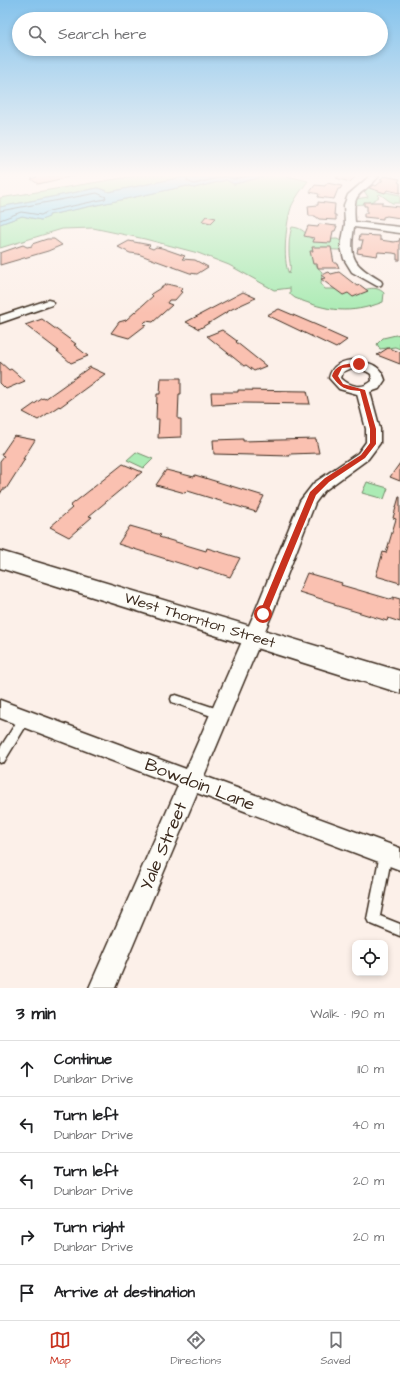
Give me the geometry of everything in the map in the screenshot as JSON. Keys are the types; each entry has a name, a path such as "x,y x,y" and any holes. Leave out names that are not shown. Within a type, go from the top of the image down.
{"main road":[{"name":"West Thornton Street","path":"0,559 400,682"}],"street":[{"path":"377,283 356,270 349,259 346,247 350,224 400,230"},
{"path":"0,320 48,303"},
{"name":"Yale Street","path":"102,988 313,494 327,480 363,456 373,444 373,429 363,390"},
{"name":"Bowdoin Lane","path":"0,709 192,780 393,857"}],"lane":[{"path":"176,699 220,714"},
{"path":"0,758 25,718"},
{"path":"393,857 373,919 400,930"}],"green space":[{"path":"8,221 288,221 285,250 289,274 289,243 292,227 302,230 313,240 337,239 343,242 342,248 339,250 313,249 313,259 322,272 321,284 325,289 342,289 354,294 373,288 381,290 384,293 383,302 360,309 349,310 339,310 318,306 295,298 290,294 290,288 274,290 229,265 198,253 145,239 93,228 62,229 0,248 0,224"},
{"path":"400,334 400,349 395,347 380,349 377,344 383,338"},
{"path":"136,452 153,459 144,468 127,460"},
{"path":"367,482 388,488 384,499 362,493"}],"water":[{"path":"0,221 8,221 0,224"}],"building":[{"path":"319,224 337,226 335,231 333,231 331,243 313,242 314,238 304,236 308,226 318,227"},
{"path":"360,235 380,236 380,240 394,242 399,241 400,238 400,260 397,260 397,254 393,253 378,252 377,256 357,253 358,248 361,248 363,240 359,240"},
{"path":"47,239 54,239 62,245 48,251 0,265 0,253 23,245 27,247 32,246 32,244"},
{"path":"129,241 150,245 148,247 153,249 156,247 162,248 185,256 182,259 195,260 208,267 197,274 190,273 138,254 130,253 118,247"},
{"path":"312,247 331,247 334,263 337,263 339,268 318,268 317,264 313,264 310,251 313,251"},
{"path":"329,272 331,274 339,272 357,286 360,285 368,291 353,297 348,293 343,295 321,279 325,278 321,275"},
{"path":"167,284 183,288 180,291 182,292 175,300 169,300 167,303 172,305 153,322 146,321 143,324 146,325 129,338 111,333 119,322 126,320 153,296 151,294"},
{"path":"243,292 256,298 232,309 199,329 186,322"},
{"path":"279,309 328,330 327,331 347,340 336,348 267,315"},
{"path":"42,319 76,344 74,345 88,356 71,363 57,351 59,351 25,325"},
{"path":"222,330 266,366 254,371 246,365 244,366 207,336"},
{"path":"388,348 400,352 400,364 377,355"},
{"path":"0,362 25,381 6,389 0,383"},
{"path":"90,367 105,374 60,407 59,406 38,420 23,412 43,398 45,399"},
{"path":"161,378 181,378 178,419 181,419 181,437 158,438 159,419 156,419 157,394 160,394"},
{"path":"238,390 307,391 310,404 244,403 212,405 211,392 238,392"},
{"path":"14,436 35,440 6,489 3,489 0,494 0,461 4,456 1,455"},
{"path":"243,439 243,441 316,439 319,453 289,454 290,456 214,454 213,440"},
{"path":"400,463 400,481 390,477"},
{"path":"123,464 142,472 89,516 92,517 69,537 50,527 72,508 70,506"},
{"path":"166,470 194,477 195,475 264,496 256,512 191,492 187,491 185,493 156,485"},
{"path":"399,497 400,583 376,576 383,552 386,553 396,519 393,518"},
{"path":"130,526 161,535 159,537 206,551 207,548 240,558 230,577 199,567 198,569 118,544"},
{"path":"307,573 342,583 341,585 393,600 393,597 400,599 400,622 388,618 387,621 334,605 334,603 299,592"}],"route":[{"path":"263,614 289,547 308,502 313,494 319,486 363,456 373,444 373,429 363,390 357,390 341,385 338,383 335,376 340,367 359,364"}]}
